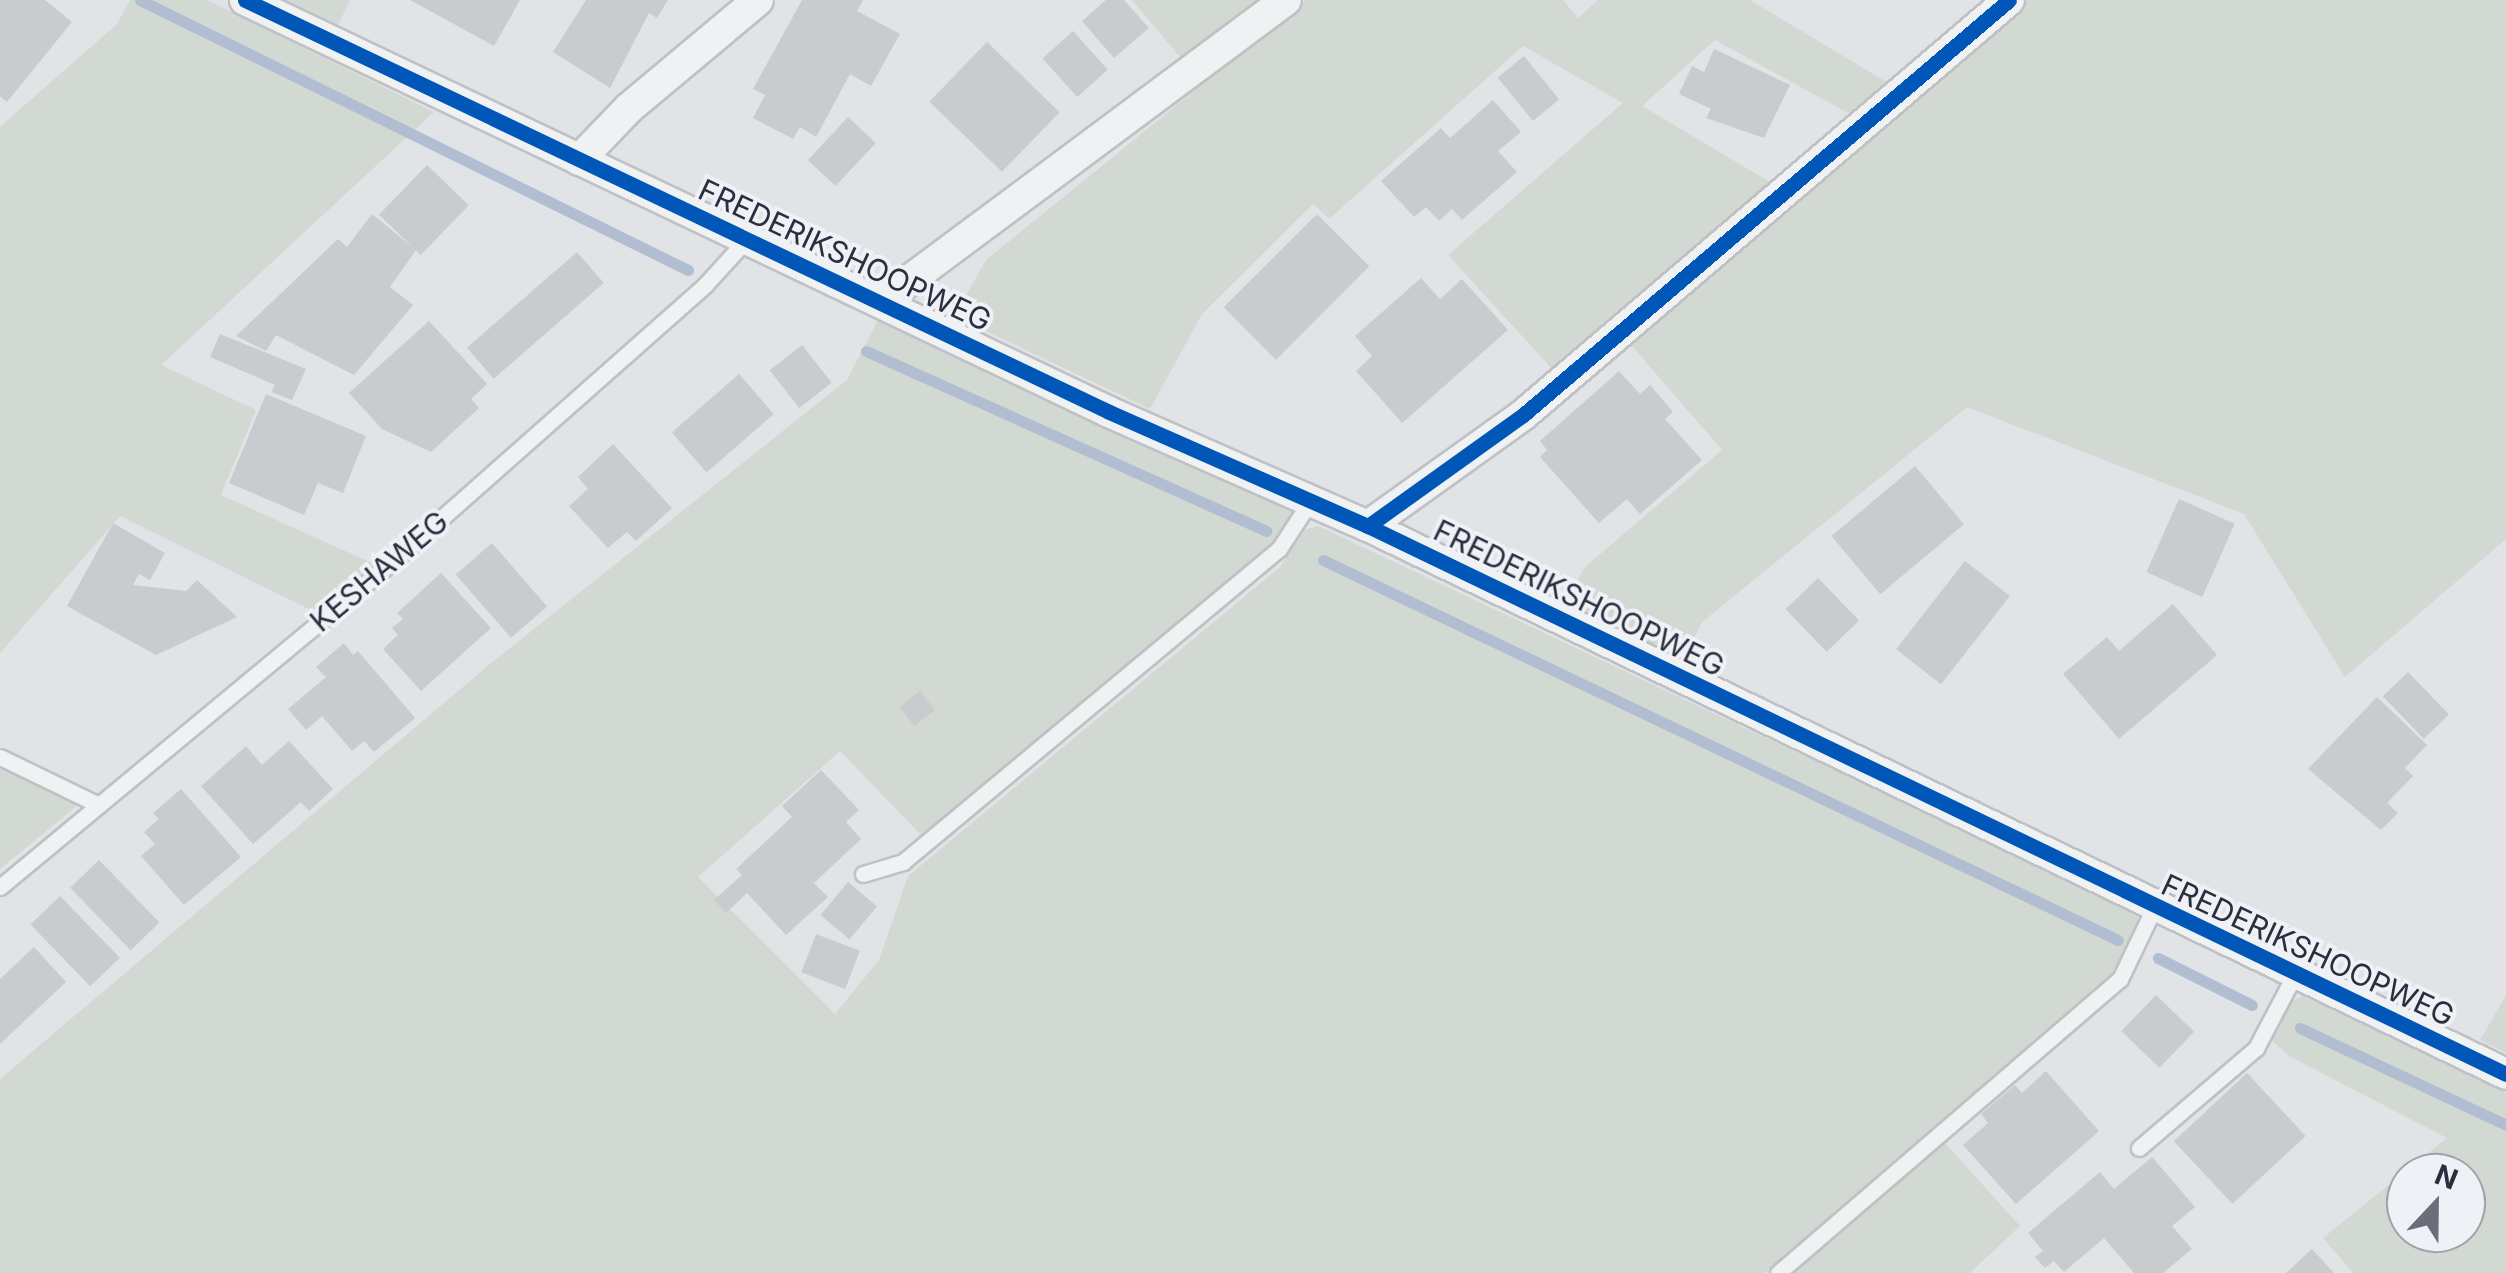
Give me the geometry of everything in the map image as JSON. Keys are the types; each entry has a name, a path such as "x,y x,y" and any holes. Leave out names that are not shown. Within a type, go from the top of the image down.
{"street":[{"name":"FREDERIKSHOOPWEG","path":"245,0 746,240 883,300 1309,503 1368,526 2154,908 2506,1074"},
{"path":"579,160 628,108 758,0"},
{"path":"883,300 1286,0"},
{"path":"1368,526 1523,414 2009,0"}],"lane":[{"name":"KESHAWEG","path":"0,887 392,562 706,286 746,240"},
{"path":"862,874 904,862 1279,548 1309,503"},
{"path":"0,757 99,804"},
{"path":"1778,1273 2120,979 2154,908"},
{"path":"2139,1148 2256,1048 2294,974"}],"shaded area":[{"path":"130,0 207,0 434,112 161,365 256,410 221,495 374,564 315,612 120,516 0,653 0,127 117,24"},
{"path":"287,0 350,0 338,25"},
{"path":"1132,0 1276,0 1191,70"},
{"path":"1306,0 1563,0 1578,18 1598,0 1750,0 1895,87 1859,119 1715,40 1642,106 1778,187 1556,373 1448,255 1623,103 1523,46 1329,219 1313,204 1202,314 1150,409 954,316 986,260"},
{"path":"2028,0 2506,0 2506,539 2345,677 2244,514 1967,407 1702,622 1684,658 1565,603 1585,567 1722,450 1626,339"},
{"path":"878,320 1292,512 1274,545 921,835 840,751 698,877 835,1014 879,960 908,876 1280,567 1305,530 1318,526 2128,909 2138,918 2134,932 2112,973 1765,1273 0,1273 0,1079 490,664 847,380"},
{"path":"0,769 79,804 0,869"},
{"path":"2303,996 2506,1092 2506,1273 2353,1273 2323,1238 2386,1187 2386,1253 2486,1253 2486,1153 2428,1153 2447,1138 2289,1056 2269,1038 2288,1003"},
{"path":"2506,996 2506,1053 2480,1040"},
{"path":"1944,1142 2020,1226 1970,1273 1793,1273"}],"building":[{"path":"0,0 45,0 72,22 7,102 0,96"},
{"path":"410,0 520,0 494,46"},
{"path":"586,0 668,0 657,18 649,13 610,88 553,52"},
{"path":"802,0 863,0 857,11 900,34 871,86 850,74 816,137 800,127 793,139 753,118 765,95 753,89"},
{"path":"1106,0 1124,0 1149,28 1114,58 1082,21"},
{"path":"1073,31 1108,70 1077,97 1043,58"},
{"path":"987,42 1060,112 1002,172 929,102"},
{"path":"1714,49 1790,85 1764,138 1706,118 1711,109 1679,94 1692,66 1704,72"},
{"path":"1524,56 1559,100 1533,121 1498,77"},
{"path":"1493,100 1521,132 1498,151 1517,172 1462,220 1452,209 1439,221 1426,207 1414,217 1381,181 1441,128 1450,138"},
{"path":"848,117 876,143 836,186 808,160"},
{"path":"427,165 469,205 421,255 379,215"},
{"path":"372,214 416,250 390,287 413,305 354,375 276,335 266,351 236,336 338,239 347,247"},
{"path":"1317,214 1369,266 1276,360 1224,307"},
{"path":"577,252 604,283 494,379 467,348"},
{"path":"1421,278 1440,299 1462,279 1508,330 1402,423 1356,371 1372,356 1355,336"},
{"path":"429,321 487,384 471,399 479,408 431,452 382,429 349,393"},
{"path":"220,334 306,369 292,400 271,392 275,385 210,357"},
{"path":"802,345 832,383 799,408 770,370"},
{"path":"1619,371 1640,394 1650,385 1673,412 1665,419 1702,460 1640,514 1627,499 1599,523 1540,457 1547,450 1540,441"},
{"path":"739,374 774,414 707,472 672,432"},
{"path":"266,394 366,436 343,493 318,483 304,515 229,483"},
{"path":"613,444 672,508 636,541 627,532 608,548 569,506 588,489 578,477"},
{"path":"1915,466 1964,524 1880,594 1832,536"},
{"path":"2179,499 2235,524 2202,597 2146,572"},
{"path":"113,523 165,553 150,580 139,574 133,585 186,591 197,580 237,617 156,655 67,606"},
{"path":"492,543 547,606 511,638 456,574"},
{"path":"1965,561 2010,596 1941,684 1896,649"},
{"path":"441,573 491,628 421,691 383,649 398,635 392,628 403,619 397,613"},
{"path":"1818,578 1859,620 1827,652 1786,609"},
{"path":"2173,604 2217,655 2119,739 2063,674 2107,637 2119,651"},
{"path":"344,643 353,655 358,651 415,718 374,752 364,741 352,751 322,716 306,730 288,709 326,677 316,667"},
{"path":"2408,672 2449,714 2424,739 2383,696"},
{"path":"920,691 935,710 914,726 900,707"},
{"path":"2377,697 2427,745 2405,768 2413,776 2387,803 2398,813 2381,830 2308,769"},
{"path":"289,741 333,789 309,811 301,802 253,844 201,786 246,746 262,765"},
{"path":"821,770 859,810 846,822 861,839 814,883 828,897 786,935 747,893 726,913 714,900 742,875 736,869 792,817 782,806"},
{"path":"181,789 241,857 184,905 141,856 155,844 144,832 159,819 153,813"},
{"path":"99,860 159,923 131,950 70,888"},
{"path":"848,882 877,906 849,939 820,915"},
{"path":"60,896 120,958 90,986 31,924"},
{"path":"816,934 860,951 845,989 801,972"},
{"path":"34,947 66,982 0,1044 0,979"},
{"path":"2156,995 2194,1032 2159,1068 2121,1031"},
{"path":"2046,1071 2099,1131 2016,1204 1963,1145 1988,1123 1981,1114 2015,1085 2022,1093"},
{"path":"2247,1073 2306,1136 2233,1204 2174,1141"},
{"path":"2152,1157 2195,1207 2172,1226 2192,1249 2163,1273 2134,1273 2104,1238 2064,1272 2054,1261 2045,1268 2035,1257 2043,1251 2028,1233 2100,1172 2114,1189"},
{"path":"2312,1249 2334,1273 2286,1273"}],"waterway":[{"path":"140,0 688,270"},
{"path":"866,351 1266,531"},
{"path":"1323,560 2118,940"},
{"path":"2158,958 2252,1005"},
{"path":"2300,1028 2506,1125"}],"cycle path":[{"path":"245,0 1109,412 1368,526 2506,1074"},
{"path":"1368,526 1523,415 2009,0"}]}
